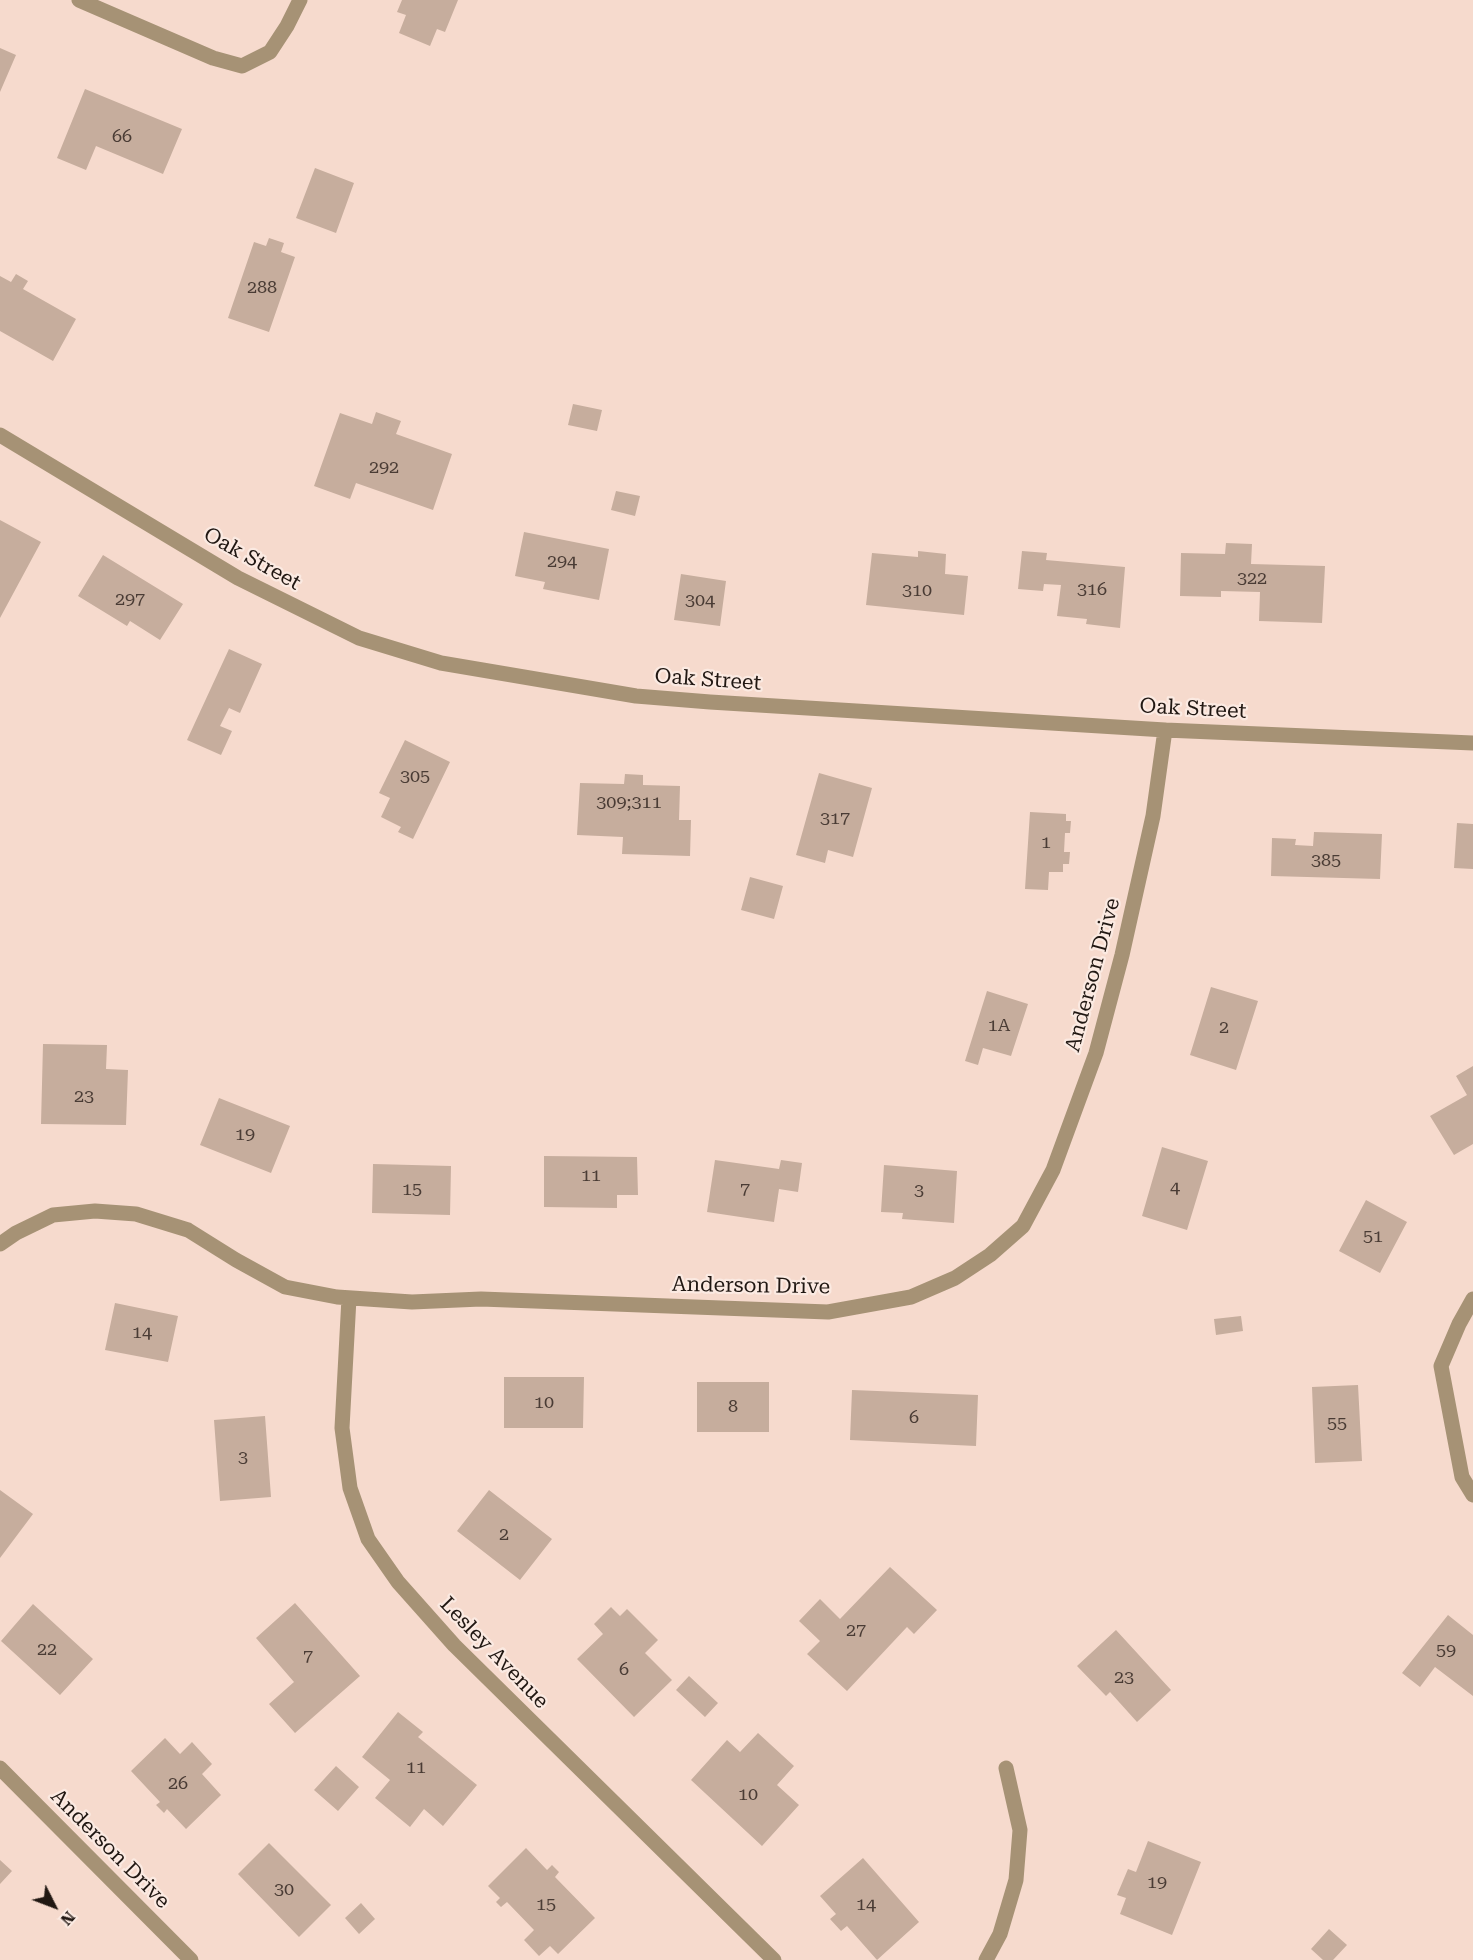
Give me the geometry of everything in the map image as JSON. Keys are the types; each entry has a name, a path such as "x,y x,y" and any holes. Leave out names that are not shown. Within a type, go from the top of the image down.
{"street":[{"path":"79,0 213,58 242,66 270,52 300,0"},
{"name":"Oak Street","path":"0,435 237,578 359,639 441,663 636,696 710,702 1165,730 1473,743"},
{"name":"Anderson Drive","path":"0,1244 16,1233 53,1215 95,1211 136,1214 188,1230 285,1287 349,1298 412,1302 480,1299 828,1312 911,1297 955,1278 990,1255 1023,1226 1053,1170 1096,1053 1122,955 1153,816 1165,730"},
{"name":"Lesley Avenue","path":"349,1298 342,1428 350,1488 368,1539 398,1582 454,1645 774,1960"},
{"path":"1473,1299 1459,1324 1441,1366 1462,1477 1473,1495"},
{"name":"Anderson Drive","path":"0,1768 191,1960"},
{"path":"986,1960 1000,1934 1016,1880 1020,1830 1006,1768"}],"building":[{"path":"402,0 458,0 445,32 437,29 430,46 399,33 406,15 397,12"},
{"path":"0,48 16,55 0,92"},
{"path":"85,89 182,129 163,174 96,146 86,170 57,158"},
{"path":"315,168 354,183 336,233 296,218"},
{"path":"269,238 284,243 281,252 295,257 269,332 228,318 254,242 266,246"},
{"path":"16,274 28,281 23,289 76,319 53,361 0,331 0,276 11,282"},
{"path":"573,404 602,410 597,431 568,425"},
{"path":"376,412 401,421 396,434 452,454 433,510 356,483 350,499 314,486 340,413 372,424"},
{"path":"616,491 640,496 635,516 611,510"},
{"path":"0,520 41,542 0,618"},
{"path":"524,532 609,549 599,600 543,589 545,582 515,576"},
{"path":"1226,543 1252,544 1251,564 1325,566 1322,623 1259,621 1260,592 1221,591 1221,597 1180,596 1181,553 1225,554"},
{"path":"918,551 946,554 945,574 968,576 964,615 866,605 872,553 918,557"},
{"path":"1022,551 1047,553 1046,560 1125,567 1120,628 1086,624 1087,619 1057,616 1061,585 1044,584 1043,591 1018,589"},
{"path":"103,555 183,604 160,640 130,621 127,626 78,596"},
{"path":"681,574 726,581 720,626 674,620"},
{"path":"229,649 262,664 240,713 229,708 220,726 232,731 221,755 187,740"},
{"path":"405,740 450,762 413,839 398,832 401,827 381,817 390,798 379,793"},
{"path":"819,773 872,788 853,857 828,850 825,863 796,855"},
{"path":"625,774 643,775 643,785 680,786 679,820 691,820 690,856 622,854 623,837 577,835 580,783 624,784"},
{"path":"1030,812 1066,814 1066,821 1071,821 1070,833 1065,833 1064,852 1070,852 1069,864 1063,864 1063,872 1049,872 1048,890 1025,889"},
{"path":"1457,823 1473,824 1473,869 1454,868"},
{"path":"1314,832 1382,834 1380,879 1271,876 1272,838 1296,839 1295,845 1313,846"},
{"path":"750,877 783,886 774,919 741,910"},
{"path":"1211,987 1258,1001 1236,1070 1190,1055"},
{"path":"987,991 1028,1004 1011,1056 983,1048 978,1065 965,1061"},
{"path":"43,1044 107,1045 106,1069 128,1070 126,1125 41,1124"},
{"path":"1473,1066 1473,1144 1454,1155 1430,1116 1467,1095 1456,1076"},
{"path":"219,1098 290,1126 271,1173 200,1145"},
{"path":"1162,1147 1208,1161 1187,1230 1142,1216"},
{"path":"544,1156 637,1157 638,1195 617,1195 617,1208 544,1207"},
{"path":"715,1160 779,1169 781,1160 802,1163 798,1192 779,1189 774,1222 707,1212"},
{"path":"373,1164 451,1166 450,1215 372,1213"},
{"path":"884,1165 957,1171 954,1223 902,1219 903,1213 881,1212"},
{"path":"1366,1200 1407,1222 1380,1273 1339,1251"},
{"path":"115,1303 178,1316 168,1362 105,1350"},
{"path":"1241,1316 1243,1331 1216,1335 1214,1319"},
{"path":"504,1377 584,1377 583,1428 504,1428"},
{"path":"697,1382 769,1382 769,1432 697,1432"},
{"path":"1358,1385 1362,1461 1315,1463 1312,1387"},
{"path":"852,1390 978,1395 976,1446 850,1440"},
{"path":"265,1416 271,1497 220,1501 214,1420"},
{"path":"0,1490 33,1514 0,1558"},
{"path":"489,1490 552,1539 520,1580 457,1531"},
{"path":"890,1567 937,1610 914,1634 907,1627 847,1691 807,1654 820,1641 799,1621 820,1599 840,1619"},
{"path":"295,1603 360,1676 295,1733 269,1704 294,1682 256,1638"},
{"path":"33,1604 93,1659 60,1695 1,1641"},
{"path":"611,1607 620,1616 627,1609 658,1640 645,1653 672,1680 634,1717 577,1659 603,1634 594,1624"},
{"path":"1448,1615 1473,1635 1473,1696 1435,1667 1420,1687 1402,1673"},
{"path":"1116,1630 1171,1690 1137,1722 1110,1692 1106,1696 1077,1666"},
{"path":"689,1676 718,1703 705,1717 676,1690"},
{"path":"398,1712 423,1732 418,1737 477,1785 443,1826 424,1809 410,1827 375,1798 390,1780 362,1757"},
{"path":"758,1733 794,1766 777,1785 799,1805 762,1846 691,1780 727,1740 740,1752"},
{"path":"165,1738 180,1754 192,1742 212,1764 202,1774 221,1795 186,1829 167,1809 164,1813 156,1805 160,1802 131,1771"},
{"path":"336,1766 359,1787 338,1811 314,1790"},
{"path":"1148,1841 1201,1862 1172,1935 1120,1914 1126,1898 1117,1895 1128,1869 1136,1872"},
{"path":"269,1843 331,1905 299,1937 238,1874"},
{"path":"526,1848 547,1870 552,1865 559,1872 555,1877 595,1918 558,1954 550,1946 539,1956 524,1940 534,1930 507,1902 501,1907 496,1902 500,1898 488,1886"},
{"path":"863,1858 919,1922 877,1960 847,1926 841,1931 830,1919 836,1914 820,1896"},
{"path":"0,1860 12,1871 0,1884"},
{"path":"361,1903 375,1919 359,1934 345,1918"},
{"path":"1329,1929 1347,1945 1333,1960 1323,1960 1311,1949"}]}
